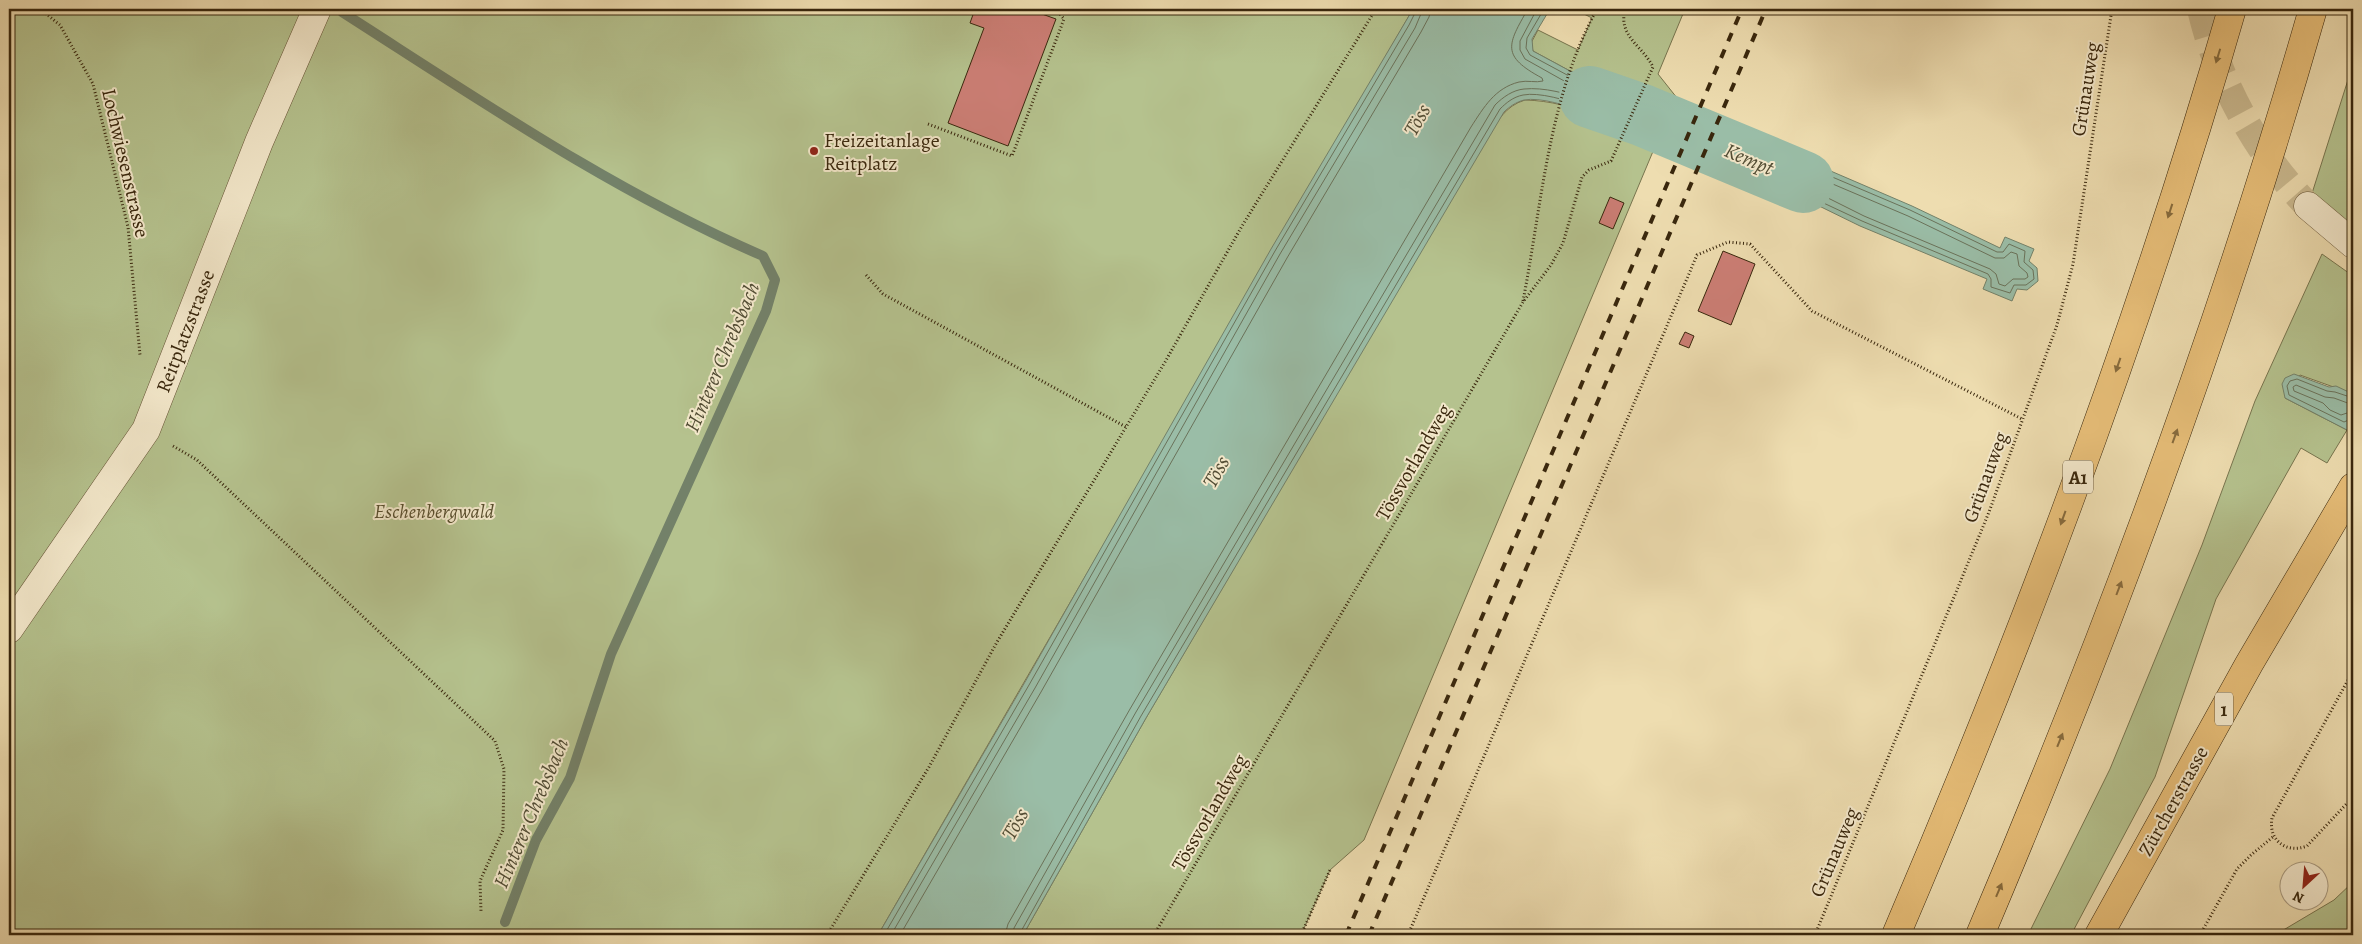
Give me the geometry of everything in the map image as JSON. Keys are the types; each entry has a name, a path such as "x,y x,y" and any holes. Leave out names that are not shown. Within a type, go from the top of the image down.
{"main road":[{"name":"A1","path":"1896,935 2005,671 2081,469 2173,203 2232,9"},
{"path":"1980,935 2087,672 2156,487 2246,228 2313,9"},
{"name":"Zürcherstrasse","path":"2099,935 2249,664 2353,487"}],"street":[{"name":"Reitplatzstrasse","path":"9,629 146,430 259,142 317,9"},
{"path":"2308,206 2353,244"}],"path":[{"name":"Lochwiesenstrasse","path":"40,9 60,25 93,84 128,227 140,363"},
{"path":"928,124 1012,156 1064,19 1056,9"},
{"path":"827,935 929,767 997,642 1166,362 1242,226 1376,9"},
{"path":"1523,302 1537,210 1561,104 1570,71 1597,9"},
{"name":"Tössvorlandweg","path":"1154,935 1523,302 1551,265 1563,243 1582,177 1589,170 1608,164 1612,158 1652,72 1652,64 1631,40 1625,29 1625,9"},
{"name":"Grünauweg","path":"1816,935 1989,512 2057,325 2070,280 2112,9"},
{"path":"1408,935 1697,255 1728,242 1750,244 1812,311 2022,419"},
{"path":"866,275 883,294 1126,427"},
{"path":"146,430 197,460 494,741 504,769 503,830 480,881 482,912"},
{"path":"2353,670 2272,818 2271,824 2274,836 2282,846 2288,848 2307,846 2353,797"},
{"path":"2200,935 2238,869 2251,854 2274,836"},
{"path":"1301,935 1330,870"}],"green space":[{"name":"Eschenbergwald","path":"9,9 1413,9 878,935 9,935"},
{"path":"1574,9 1685,9 1658,74 1681,103 1679,109 1639,90 1570,71 1533,51 1531,43 1538,30 1578,50 1592,18"},
{"path":"2353,64 2353,244 2308,206"},
{"path":"1525,100 1543,101 1579,110 1663,145 1661,151 1654,149 1364,840 1330,870 1301,935 1023,935 1146,718 1487,137 1507,110"},
{"path":"2322,254 2353,276 2353,394 2300,375 2285,398 2347,430 2327,463 2301,448 2216,599 2155,777 2071,935 2028,935 2110,769 2202,545 2255,401"},
{"path":"2353,882 2353,935 2275,935 2314,912 2330,912 2330,902"}],"water":[{"name":"Töss","path":"1413,9 1550,9 1532,39 1533,51 1570,71 1639,90 1679,109 1663,145 1594,115 1555,103 1524,100 1504,112 1146,718 1023,935 878,935 1025,682 1271,249"},
{"path":"1733,129 1912,206 2000,248 2005,237 2034,249 2029,261 2037,268 2038,281 2027,290 2017,289 2012,301 1983,289 1987,279 1860,226 1813,203 1717,166"},
{"path":"2294,374 2329,387 2336,386 2353,394 2353,419 2347,430 2285,398 2282,384 2285,378"}],"building":[{"path":"975,9 1028,9 1056,19 1008,146 948,123 984,28 970,23"},
{"path":"1610,197 1624,203 1613,229 1599,223"},
{"path":"1723,251 1755,264 1731,325 1698,311"},
{"path":"1685,332 1694,336 1689,348 1679,344"}],"waterway":[{"name":"Hinterer Chrebsbach","path":"342,12 496,111 600,174 708,231 763,256 775,280 766,311 611,654 570,778 536,840 505,922"},
{"name":"Kempt","path":"1590,97 1642,115 1803,182"}],"tunnel":[{"path":"2201,9 2218,63 2241,115 2272,163 2308,206"}],"railway":[{"path":"1346,935 1742,9"},
{"path":"1369,935 1766,9"}],"place":[{"name":"Freizeitanlage Reitplatz","path":"814,151"}]}
